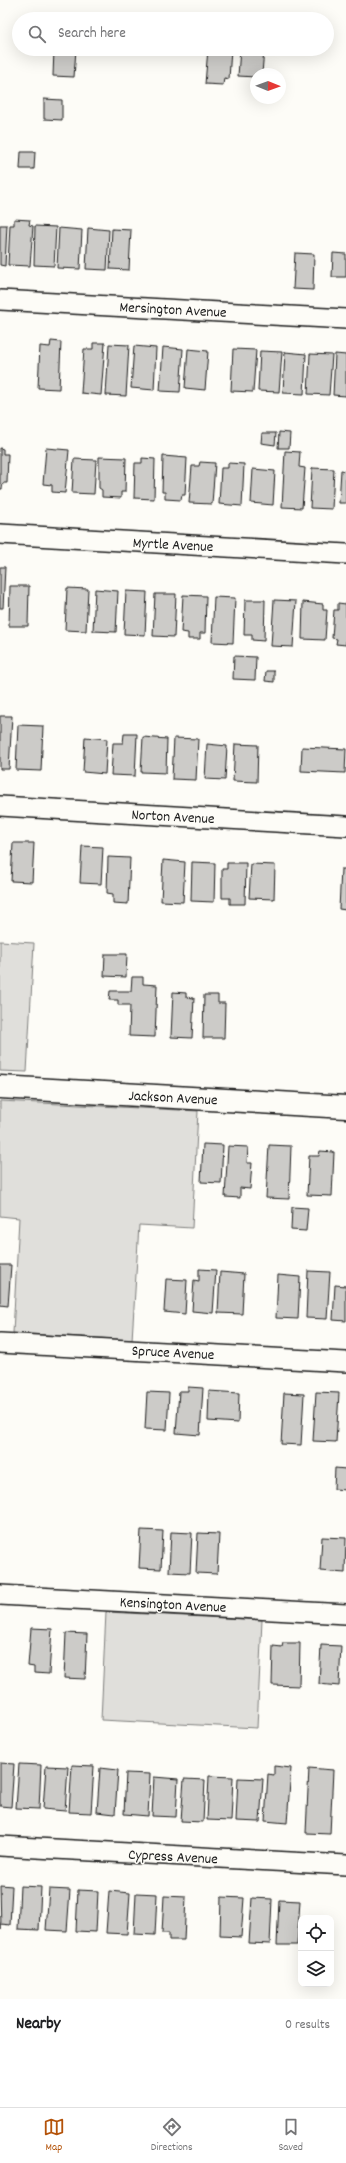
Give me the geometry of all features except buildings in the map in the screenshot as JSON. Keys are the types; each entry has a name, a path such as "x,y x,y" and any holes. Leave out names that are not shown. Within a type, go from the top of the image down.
{"street":[{"name":"Mersington Avenue","path":"0,300 346,319"},
{"name":"Myrtle Avenue","path":"0,534 346,554"},
{"name":"Norton Avenue","path":"0,806 346,826"},
{"name":"Jackson Avenue","path":"0,1087 346,1107"},
{"name":"Spruce Avenue","path":"0,1343 346,1362"},
{"name":"Kensington Avenue","path":"0,1595 346,1614"},
{"name":"Cypress Avenue","path":"0,1846 346,1865"}],"shaded area":[{"path":"0,941 34,943 27,1072 0,1071"},
{"path":"0,1101 198,1111 192,1228 139,1225 132,1340 13,1333 19,1218 0,1216"},
{"path":"106,1612 262,1620 257,1728 101,1720"}]}
